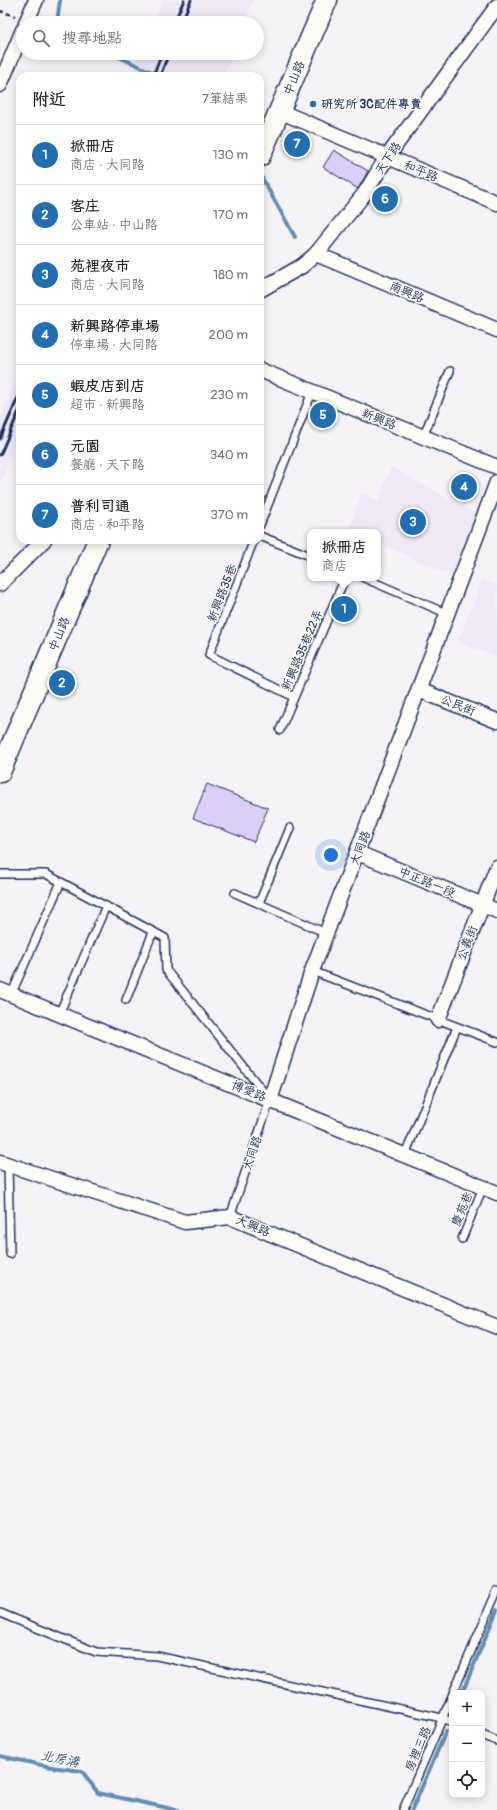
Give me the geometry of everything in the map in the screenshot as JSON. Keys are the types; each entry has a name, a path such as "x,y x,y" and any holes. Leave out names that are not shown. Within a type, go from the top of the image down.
{"street":[{"path":"29,16 36,0"},
{"name":"中山路","path":"264,147 327,0"},
{"name":"天下路","path":"264,288 302,266 316,254 365,193 387,157 497,6"},
{"path":"0,85 16,47"},
{"name":"和平路","path":"280,111 497,203"},
{"name":"南興路","path":"316,254 497,330"},
{"name":"新興路","path":"264,372 497,467"},
{"name":"大同路","path":"270,1100 312,971 358,853 497,482"},
{"path":"0,584 40,544"},
{"name":"中山路","path":"0,772 96,544"},
{"name":"公民街","path":"419,690 497,721"},
{"name":"中正路一段","path":"358,853 497,910"},
{"name":"公義街","path":"438,1020 497,867"},
{"name":"博愛路","path":"6,992 497,1193"},
{"name":"大興路","path":"4,1163 185,1222 230,1216 497,1327"}],"lane":[{"path":"423,437 450,371"},
{"path":"264,515 312,392"},
{"path":"264,538 307,555"},
{"name":"新興路35巷","path":"252,544 209,655 294,697"},
{"name":"新興路35巷22弄","path":"280,730 344,581"},
{"path":"371,581 448,614"},
{"path":"260,903 290,828"},
{"path":"0,874 46,874 165,938 166,970 270,1100"},
{"path":"6,992 61,882"},
{"path":"235,893 326,933"},
{"path":"59,1014 106,906"},
{"path":"126,1000 153,932"},
{"path":"312,971 497,1042"},
{"path":"405,1155 457,1027"},
{"name":"大同路","path":"230,1216 270,1100"},
{"path":"4,1163 10,1254"},
{"name":"慶苑巷","path":"462,1239 483,1187"},
{"path":"454,1690 497,1591"},
{"path":"0,1612 96,1652 157,1656 442,1718 449,1721"},
{"name":"房裡三路","path":"403,1810 449,1703"},
{"path":"485,1736 497,1741"}],"shaded area":[{"path":"163,0 253,0 247,16 156,16"},
{"path":"137,60 230,60 226,72 132,72"},
{"path":"16,381 16,445 0,483 0,418"},
{"path":"391,467 478,515 454,577 381,543 381,529 349,529 362,493 378,501"},
{"path":"482,580 497,585 497,657 458,642"}],"building":[{"path":"334,150 368,171 358,189 323,167"},
{"path":"207,784 268,808 254,842 193,818"}],"waterway":[{"path":"58,16 60,0"},
{"path":"125,60 152,72"},
{"path":"264,182 295,237"},
{"path":"463,1690 497,1610"},
{"path":"412,1810 446,1731"},
{"name":"北房溝","path":"0,1756 51,1767 82,1771 98,1793 177,1810"}],"railway":[{"path":"177,16 184,0"},
{"path":"184,16 191,0"},
{"path":"155,72 159,60"},
{"path":"162,72 166,60"},
{"path":"0,439 16,402"},
{"path":"0,455 16,418"}],"place":[{"name":"研究所 3C配件專賣","path":"313,104"},
{"name":"普利司通","path":"297,144"},
{"name":"元園","path":"385,199"},
{"name":"蝦皮店到店","path":"323,415"},
{"name":"新興路停車場","path":"464,487"},
{"name":"苑裡夜市","path":"413,522"},
{"name":"掀冊店","path":"344,609"},
{"name":"客庄","path":"62,683"}]}
